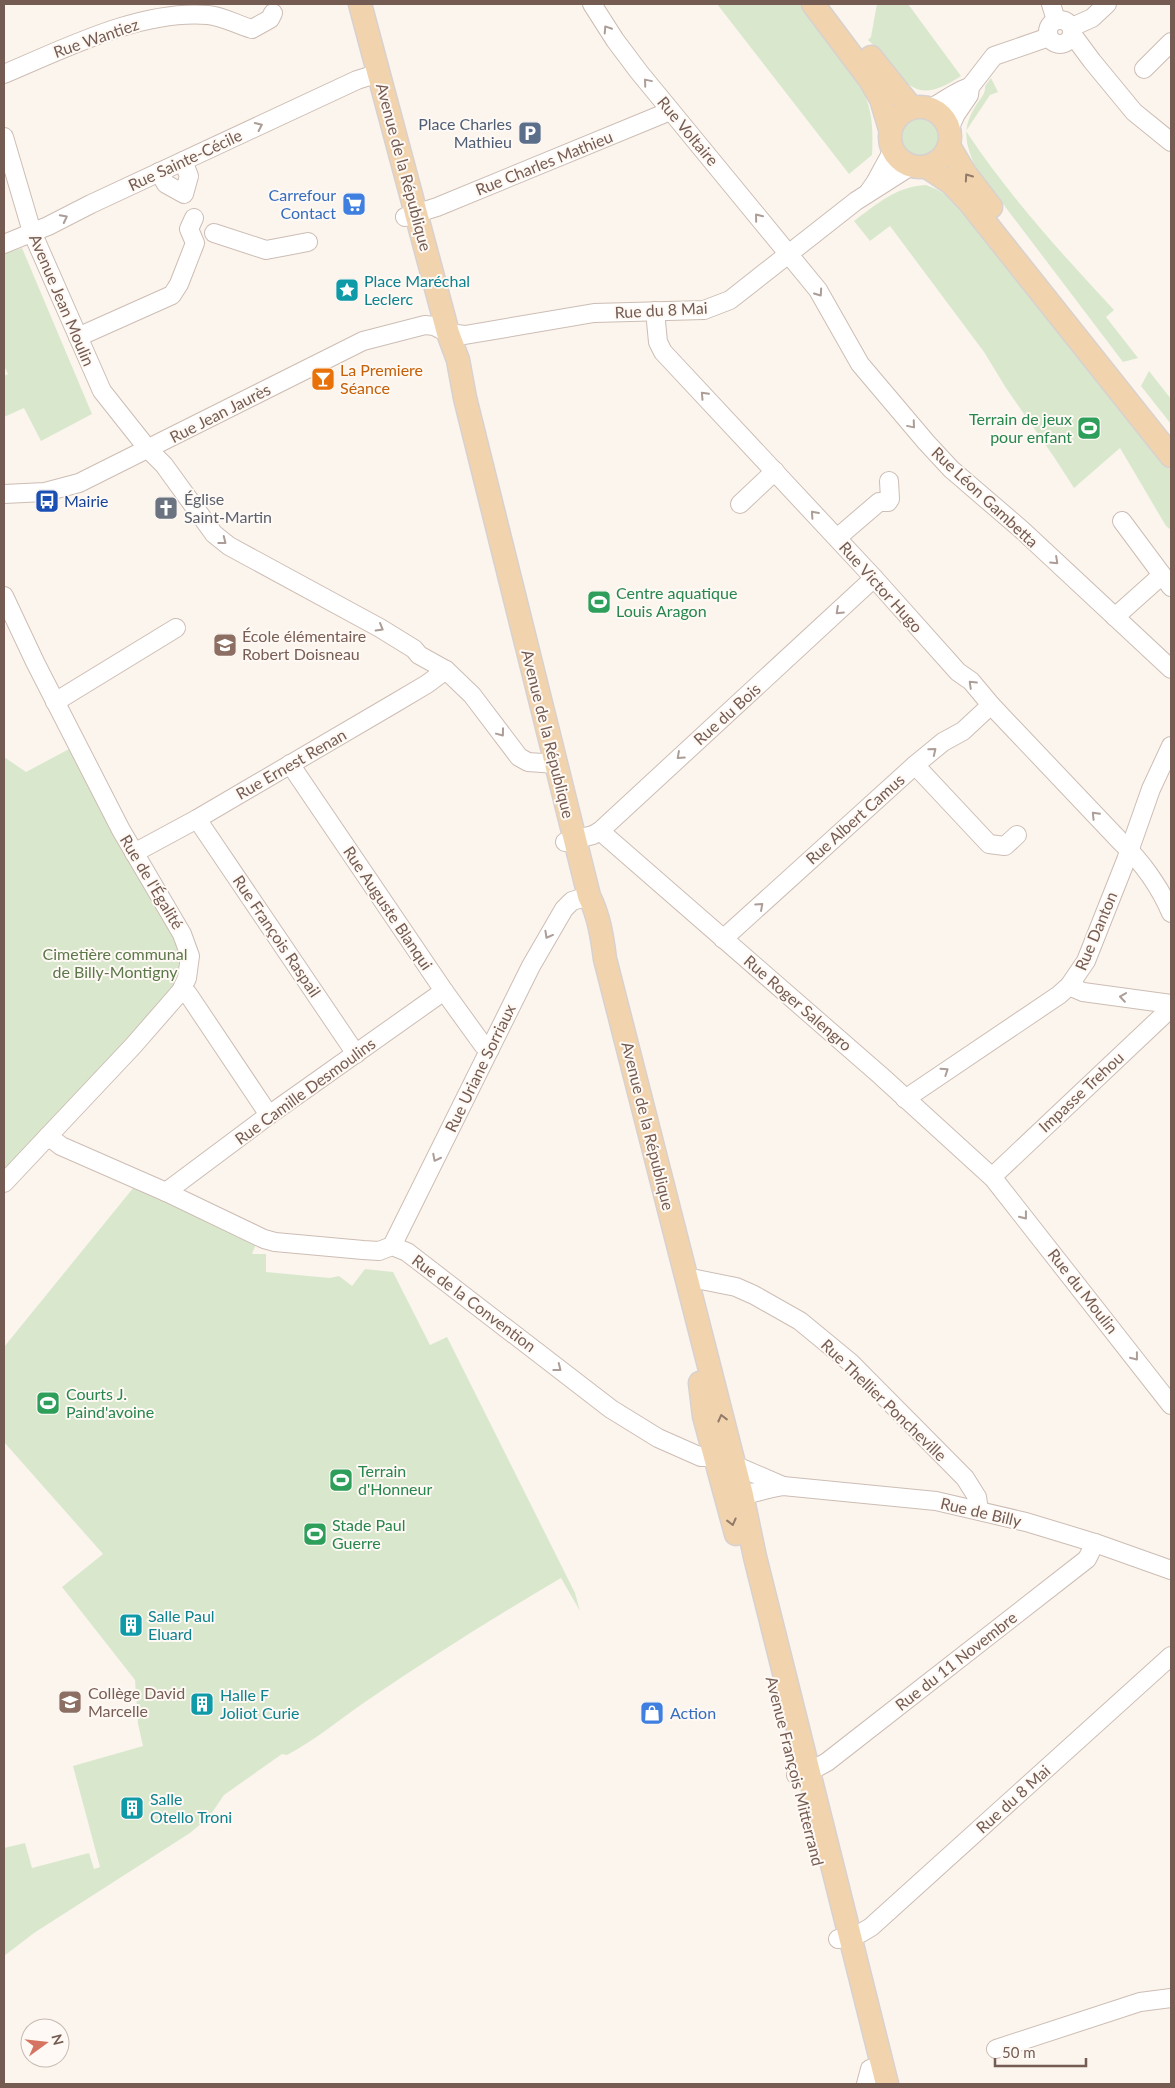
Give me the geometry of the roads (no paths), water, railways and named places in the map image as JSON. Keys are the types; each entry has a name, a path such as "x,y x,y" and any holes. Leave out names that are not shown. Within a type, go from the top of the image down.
{"main road":[{"name":"Avenue de la République","path":"347,4 373,74"},
{"name":"Avenue de la République","path":"360,4 373,74 441,330 584,897 631,1117 698,1377 704,1416 724,1467"},
{"path":"813,4 870,80 881,99 891,140 900,160 919,166 950,183 969,202 1171,456"},
{"path":"830,4 881,72 921,108 943,116 949,137 978,190 1171,435"},
{"path":"891,140 898,116 921,108"},
{"path":"919,166 941,159 949,137"},
{"name":"Avenue de la République","path":"584,897 596,910 600,923 606,958 686,1278 724,1467"},
{"name":"Avenue François Mitterrand","path":"724,1467 742,1496 803,1774"},
{"name":"Avenue François Mitterrand","path":"724,1467 844,1937 887,2084"},
{"name":"Avenue François Mitterrand","path":"844,1937 870,2079"}],"street":[{"name":"Rue Voltaire","path":"592,4 628,58 788,255"},
{"path":"949,137 956,114 969,94 970,87 994,56 1060,28 1092,18 1107,4"},
{"name":"Rue Wantiez","path":"4,74 96,35 155,19 209,14 252,29 270,20 273,13"},
{"path":"1060,28 1092,61 1134,112 1171,142"},
{"path":"1144,69 1171,42"},
{"name":"Rue Sainte-Cécile","path":"4,244 373,74"},
{"path":"921,108 952,97 962,88 970,87"},
{"name":"Rue Charles Mathieu","path":"411,215 670,110"},
{"name":"Avenue Jean Moulin","path":"4,137 32,232 102,391 148,450"},
{"name":"Rue du 8 Mai","path":"441,330 465,335 594,313 704,310 716,307 730,300 867,193 876,183 891,140"},
{"path":"183,161 190,176 184,194"},
{"name":"Rue du 8 Mai","path":"867,193 919,166"},
{"path":"159,172 166,184 184,194 194,218 189,229 195,243"},
{"path":"194,218 206,218 214,233 266,250 308,242"},
{"path":"78,337 172,294 179,284 195,243 214,233"},
{"name":"Rue Léon Gambetta","path":"788,255 818,290 860,364 926,442 952,469 1022,530 1171,669"},
{"name":"Rue Victor Hugo","path":"655,311 658,342 663,352 874,578 958,672 971,681 991,706 1139,861 1166,901 1171,913"},
{"name":"Rue Jean Jaurès","path":"4,494 45,492 66,488 79,483 363,342 425,325 441,330"},
{"path":"148,450 164,465 214,534 229,546 380,628 414,649 419,655 446,670 472,695 519,758 528,762 551,764"},
{"path":"740,504 775,471"},
{"path":"837,538 879,502 888,502 890,499 889,480"},
{"path":"1115,617 1167,581 1122,520"},
{"name":"Rue du Bois","path":"570,841 593,836 600,831 874,578"},
{"name":"Rue de l'Égalité","path":"4,596 55,702 134,853 182,934 187,945 190,966 181,991 133,1046 4,1183"},
{"path":"55,702 176,628"},
{"name":"Rue Ernest Renan","path":"134,853 197,819 427,684 446,670"},
{"name":"Rue Albert Camus","path":"724,939 915,765 943,742 963,731 991,706"},
{"name":"Rue Danton","path":"905,1099 1059,995 1069,986 1086,961 1151,789 1171,746"},
{"name":"Rue Auguste Blanqui","path":"290,764 444,991 483,1045 490,1049"},
{"path":"915,765 989,844 1005,846 1016,835"},
{"name":"Rue François Raspail","path":"197,819 356,1054"},
{"name":"Rue Roger Salengro","path":"600,831 880,1075 993,1178"},
{"name":"Rue Uriane Sorriaux","path":"392,1246 531,966 564,908 572,901 584,897"},
{"path":"1069,986 1083,992 1171,1004"},
{"path":"181,991 188,994 269,1114"},
{"name":"Rue Camille Desmoulins","path":"166,1192 269,1114 444,991"},
{"name":"Impasse Trehou","path":"993,1178 1171,1008"},
{"name":"Rue de la Convention","path":"48,1136 61,1146 275,1242 379,1251 392,1246 407,1252 611,1409 658,1438 724,1467"},
{"name":"Rue du Moulin","path":"993,1178 1171,1405"},
{"name":"Rue Thellier Poncheville","path":"686,1278 736,1287 800,1321 851,1364 965,1478 977,1497 979,1510"},
{"name":"Rue de Billy","path":"724,1467 783,1486"},
{"name":"Rue de Billy","path":"742,1496 765,1488 783,1486 936,1501 1026,1522 1095,1543 1171,1570"},
{"name":"Rue du 11 Novembre","path":"803,1774 827,1762 1088,1559 1095,1543"},
{"name":"Rue du 8 Mai","path":"844,1937 861,1933 871,1927 1171,1656"},
{"path":"996,2049 1140,2002 1171,1998"}],"place":[{"name":"Place Charles Mathieu","path":"530,133"},
{"name":"Carrefour Contact","path":"354,204"},
{"name":"Place Maréchal Leclerc","path":"347,290"},
{"name":"La Premiere Séance","path":"323,379"},
{"name":"Terrain de jeux pour enfant","path":"1089,428"},
{"name":"Mairie","path":"47,501"},
{"name":"Église Saint-Martin","path":"166,508"},
{"name":"Centre aquatique Louis Aragon","path":"599,602"},
{"name":"École élémentaire Robert Doisneau","path":"225,645"},
{"name":"Courts J. Paind'avoine","path":"48,1403"},
{"name":"Terrain d'Honneur","path":"341,1480"},
{"name":"Stade Paul Guerre","path":"315,1534"},
{"name":"Salle Paul Eluard","path":"131,1625"},
{"name":"Collège David Marcelle","path":"70,1702"},
{"name":"Halle F Joliot Curie","path":"202,1704"},
{"name":"Action","path":"652,1713"},
{"name":"Salle Otello Troni","path":"132,1808"}],"park label":[{"name":"Cimetière communal de Billy-Montigny","path":"115,963"}]}
